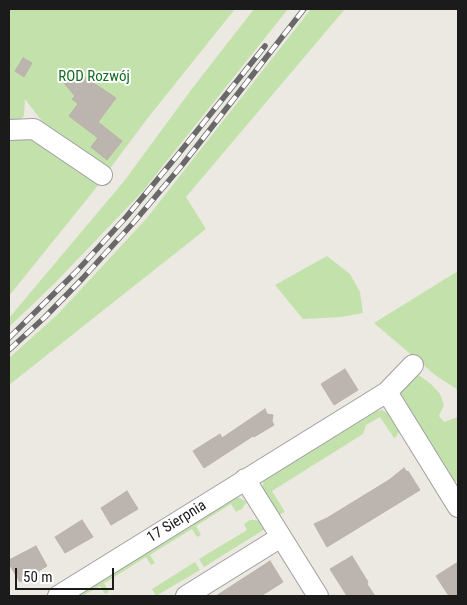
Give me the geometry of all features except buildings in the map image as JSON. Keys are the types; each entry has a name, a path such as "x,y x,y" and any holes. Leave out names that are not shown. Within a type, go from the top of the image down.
{"street":[{"path":"9,130 34,129 102,175"},
{"name":"17 Sierpnia","path":"58,596 387,392 413,365"},
{"path":"387,392 407,441 458,507"},
{"path":"245,479 282,529 318,596"},
{"path":"186,596 282,529"}],"green space":[{"name":"ROD Rozwój","path":"9,9 235,9 108,171 48,129 25,99 24,116 14,126 9,126"},
{"path":"254,9 288,9 143,191 53,285 9,327 9,318 125,180 191,90"},
{"path":"311,9 345,9 186,197 206,229 9,385 9,358 58,314 146,219"},
{"path":"26,137 100,183 9,296 9,138"},
{"path":"327,256 350,274 360,292 363,313 341,317 303,319 275,285"},
{"path":"458,271 458,390 435,375 374,323"},
{"path":"416,373 431,384 440,394 444,405 439,416 444,422 458,417 458,480 451,484 399,393"},
{"path":"382,410 387,413 399,432 396,437 394,438 380,417 366,425 363,434 272,491 285,512 279,515 262,489 264,480 377,411"},
{"path":"238,497 247,502 242,509 236,512 231,504 196,526 201,535 197,537 192,529 150,555 155,563 151,565 146,557 104,583 109,592 105,594 100,586 83,596 69,596"},
{"path":"250,520 259,521 265,529 204,567 199,559 247,530 244,524"},
{"path":"195,562 200,570 156,596 152,589"}],"railway":[{"path":"9,350 45,317 134,222 183,164 304,9"},
{"path":"9,338 76,272 127,216 265,46"}]}
